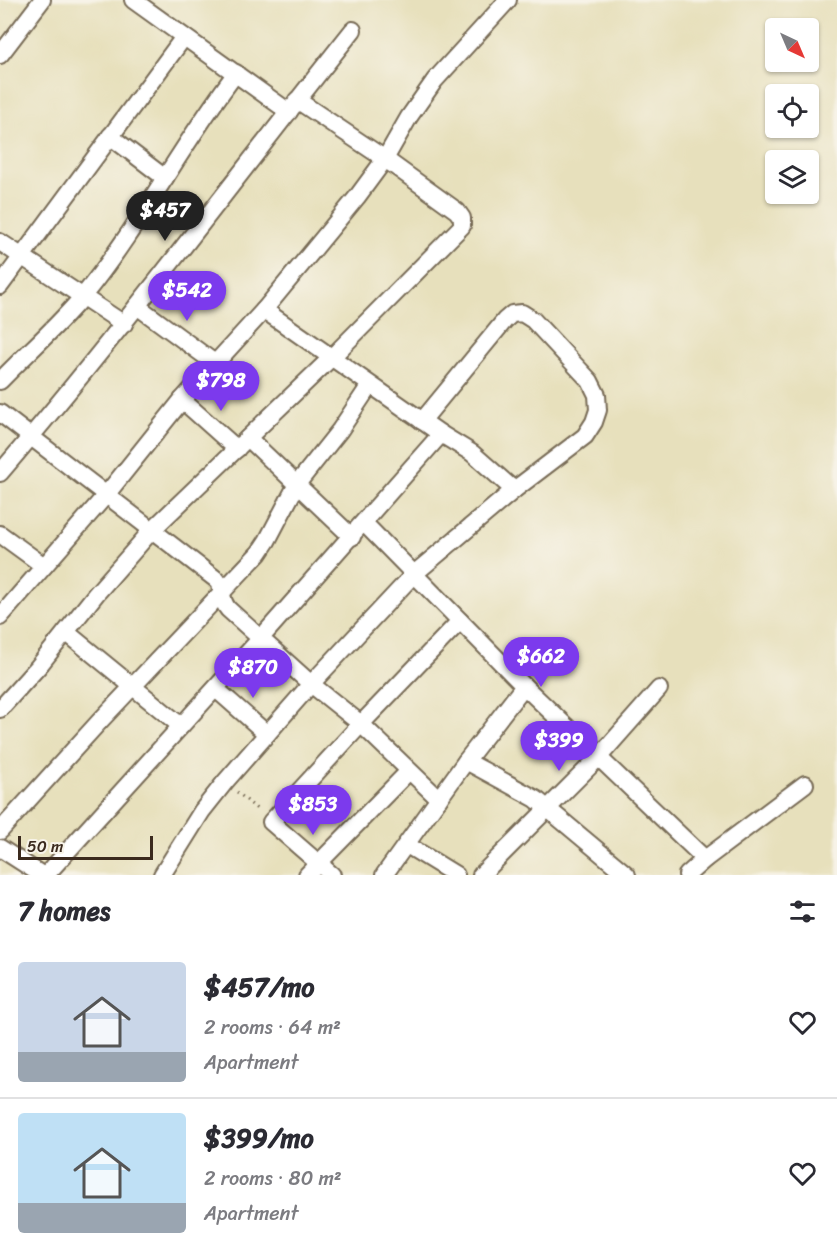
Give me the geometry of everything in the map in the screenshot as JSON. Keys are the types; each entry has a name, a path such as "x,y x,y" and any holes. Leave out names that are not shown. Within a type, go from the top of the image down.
{"street":[{"path":"0,55 42,0"},
{"path":"0,709 152,530 332,358 462,226 462,218 457,212 385,159 236,73 132,0"},
{"path":"0,617 106,495 182,400 264,310 385,159 409,117 435,80 508,0"},
{"path":"0,473 124,324 353,30"},
{"path":"0,286 184,37"},
{"path":"0,381 82,297 136,224 207,110 236,73"},
{"path":"110,136 165,178"},
{"path":"0,242 124,324"},
{"path":"137,306 216,364"},
{"path":"264,310 422,421 472,453 514,490"},
{"path":"162,875 202,811 225,782 311,684 414,574 514,490 585,436 598,410 597,395 590,381 528,315 512,314 495,330 422,421"},
{"path":"0,831 264,546 297,484 340,430 370,385"},
{"path":"182,400 297,484 352,537"},
{"path":"0,413 217,580 222,592 222,601 260,639 361,724 439,799"},
{"path":"0,848 44,875 352,537 441,434"},
{"path":"364,523 524,686 705,859"},
{"path":"0,534 44,566"},
{"path":"332,875 312,869 271,822 460,621"},
{"path":"66,632 181,726"},
{"path":"384,875 466,760 524,686"},
{"path":"216,688 267,734"},
{"path":"481,875 598,758 659,690"},
{"path":"466,760 536,799 627,875"},
{"path":"312,869 409,771"},
{"path":"687,875 805,784"},
{"path":"407,845 456,875"}],"path":[{"path":"225,782 271,822"}]}
